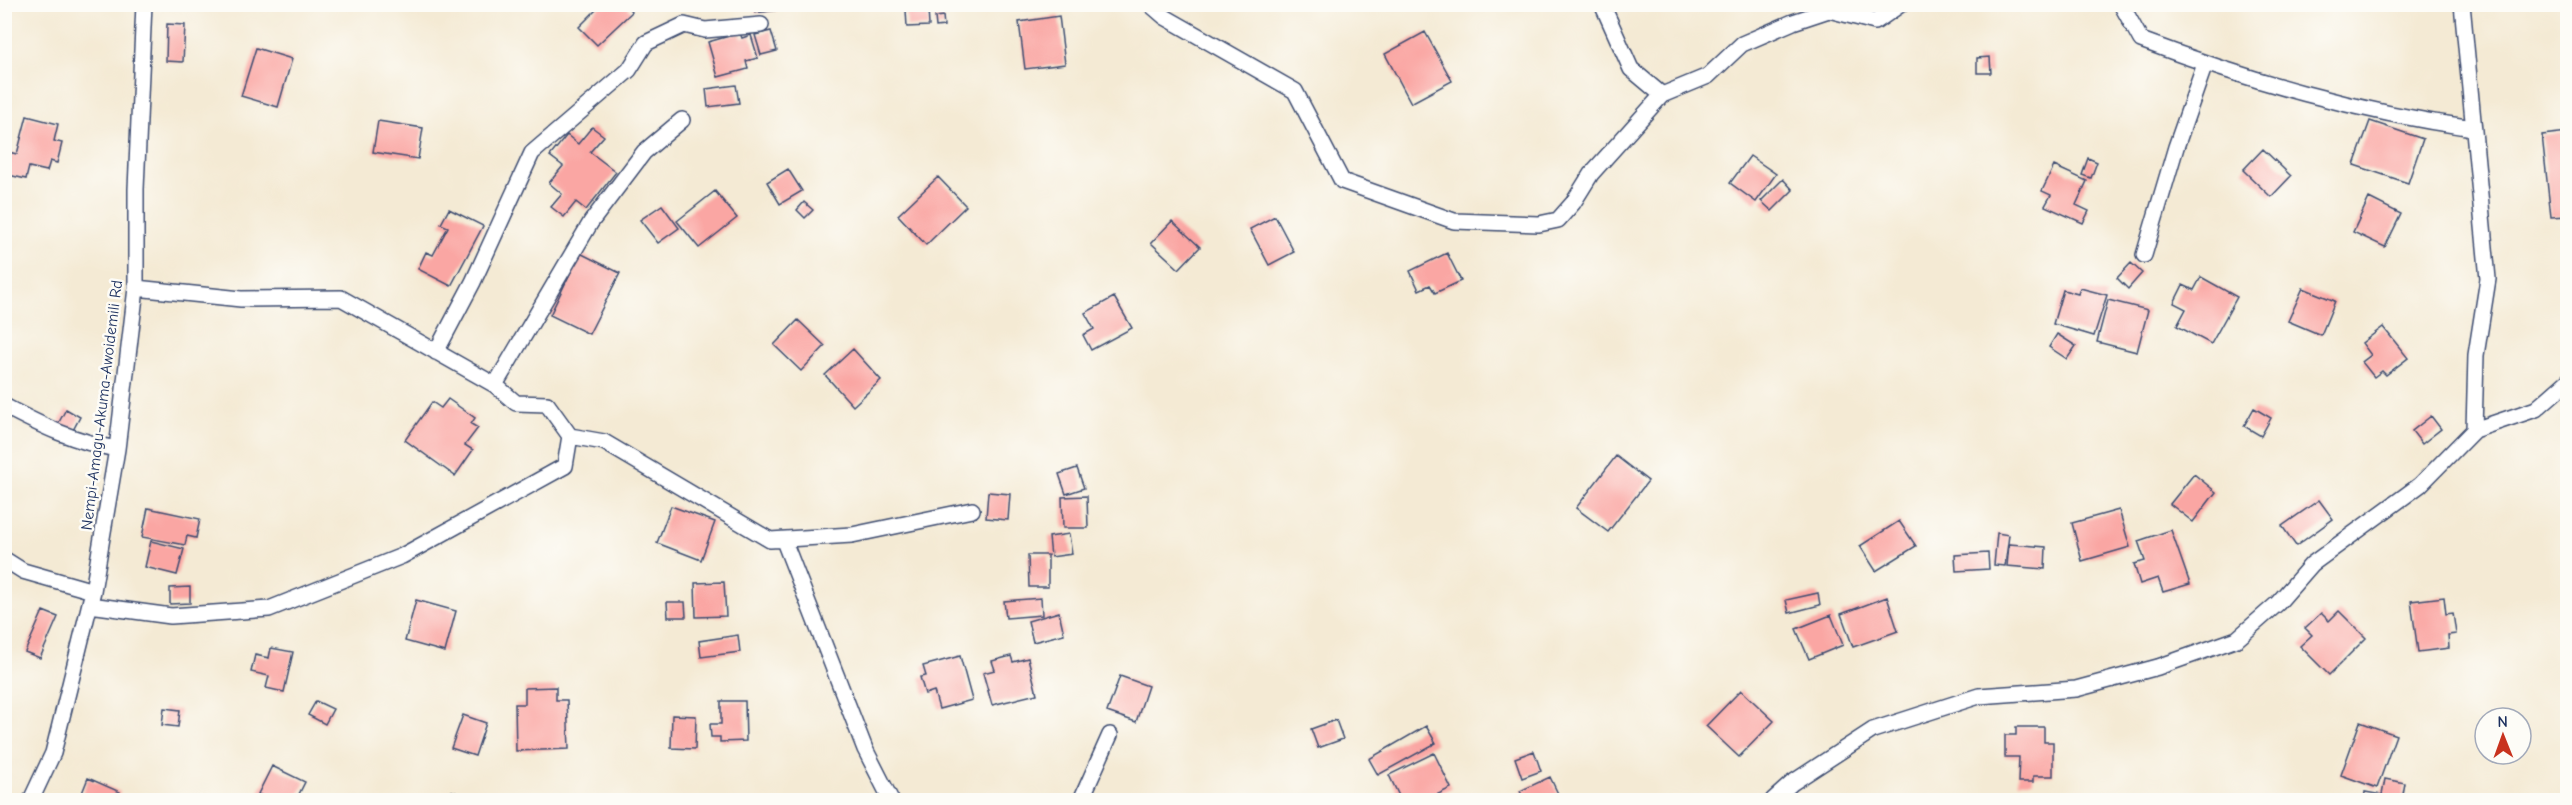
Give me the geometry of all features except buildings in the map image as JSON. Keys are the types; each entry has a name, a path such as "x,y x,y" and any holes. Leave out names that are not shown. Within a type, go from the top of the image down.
{"street":[{"name":"Nempi-Amagu-Akuma-Awoidemili Rd","path":"31,801 53,753 92,598 117,449 136,288 136,189 144,4"},
{"path":"1150,4 1165,17 1295,91 1342,181 1455,221 1539,224 1558,220 1573,203 1591,174 1662,95 1708,76 1742,44 1793,22 1829,10 1875,22 1901,4"},
{"path":"1602,4 1631,69 1662,95"},
{"path":"2121,4 2141,40 2205,64 2348,106 2401,118 2473,128"},
{"path":"2462,4 2488,279 2476,355 2474,430"},
{"path":"436,352 473,282 532,153 629,70 646,43 684,25 705,30 761,25"},
{"path":"2144,255 2176,147 2205,64"},
{"path":"495,385 591,222 644,152 682,120"},
{"path":"136,288 241,299 341,298 495,385 516,403 547,404 570,436 604,442 770,540 784,541 852,535 972,510"},
{"path":"1773,801 1792,783 1873,730 1979,696 2076,689 2158,667 2236,639 2278,603 2312,564 2413,491 2474,430 2536,409 2568,381"},
{"path":"4,406 51,430 84,443 117,449"},
{"path":"4,559 23,571 92,598 171,616 269,609 402,556 565,466 570,436"},
{"path":"784,541 865,750 891,801"},
{"path":"1081,801 1110,735"}]}
